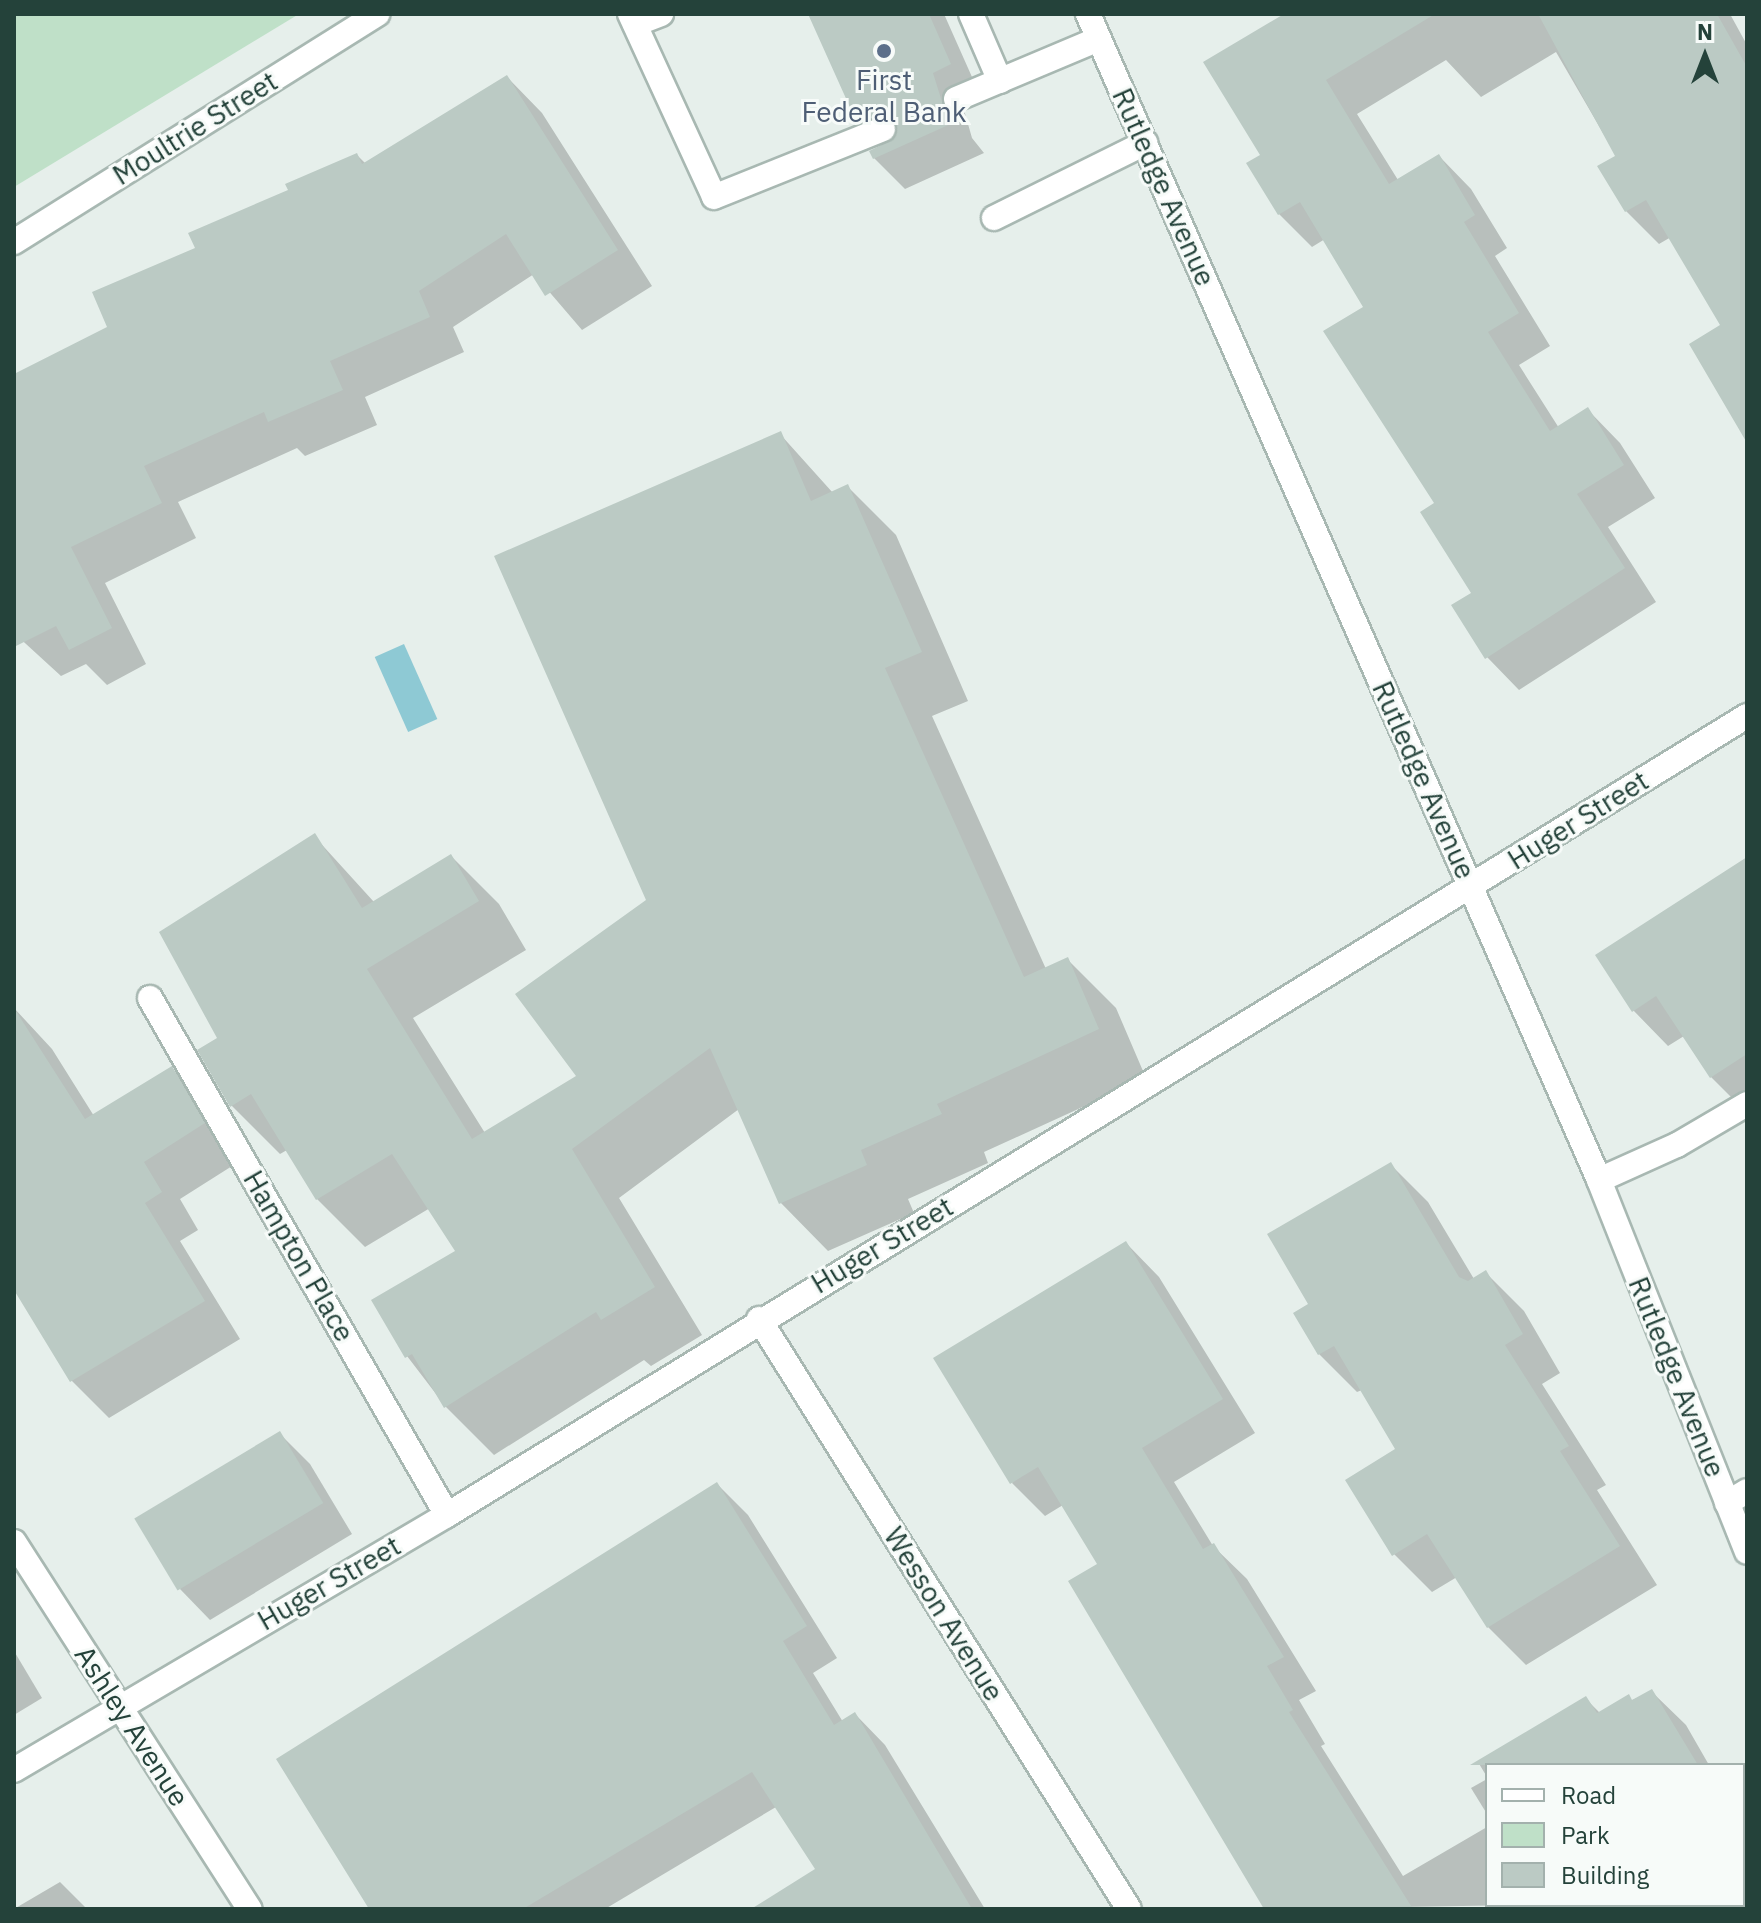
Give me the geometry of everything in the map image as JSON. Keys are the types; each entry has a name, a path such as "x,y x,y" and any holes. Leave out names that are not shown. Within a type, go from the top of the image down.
{"street":[{"name":"Moultrie Street","path":"14,242 377,14"},
{"path":"661,14 632,19 714,197 883,129"},
{"path":"971,14 1000,81"},
{"name":"Rutledge Avenue","path":"1088,14 1737,1497 1747,1552"},
{"path":"956,99 1099,39"},
{"path":"994,218 1145,143"},
{"name":"Huger Street","path":"14,1770 118,1704 447,1515 759,1319 1747,716"},
{"name":"Hampton Place","path":"150,998 447,1515"},
{"path":"1599,1180 1677,1145 1747,1104"},
{"name":"Wesson Avenue","path":"759,1319 1129,1909"},
{"name":"Ashley Avenue","path":"14,1542 250,1909"}],"green space":[{"path":"14,14 299,14 14,187"}],"water":[{"path":"404,644 437,719 408,732 375,657"}],"building":[{"path":"808,14 929,14 951,64 933,73 943,105 955,122 873,159 869,151 894,139 897,123 884,114 857,123"},
{"path":"1284,14 1435,14 1326,80 1389,184 1439,154 1475,215 1464,222 1519,313 1488,332 1550,431 1588,407 1624,465 1577,494 1625,568 1485,659 1451,605 1471,593 1420,512 1434,503 1323,331 1363,307 1300,202 1278,215 1246,163 1260,155 1203,62"},
{"path":"1538,14 1717,14 1747,67 1747,443 1689,344 1720,325 1646,200 1625,212 1597,166 1615,156"},
{"path":"507,75 618,250 545,296 506,234 419,291 430,317 330,361 343,390 268,422 264,412 144,466 162,503 71,547 112,628 69,650 56,626 14,647 14,374 107,327 92,292 195,248 188,233 288,190 285,184 357,153 362,164"},
{"path":"781,431 811,501 848,484 922,652 885,668 1024,977 1068,957 1099,1029 937,1104 942,1114 861,1150 867,1165 779,1204 710,1048 572,1149 655,1287 601,1320 596,1312 444,1408 412,1354 405,1358 371,1300 455,1251 392,1154 316,1200 251,1094 230,1107 197,1050 217,1038 159,932 315,833 362,908 451,854 479,901 367,969 472,1139 576,1076 515,994 646,900 494,556"},
{"path":"1747,857 1747,1054 1710,1078 1656,996 1632,1012 1595,955"},
{"path":"14,1008 85,1119 172,1066 205,1123 144,1162 162,1192 145,1203 205,1301 70,1382 14,1290"},
{"path":"1391,1162 1459,1277 1468,1281 1486,1270 1523,1334 1505,1345 1569,1446 1560,1451 1620,1546 1487,1628 1427,1534 1392,1556 1345,1480 1395,1449 1334,1346 1318,1355 1293,1313 1308,1304 1267,1234"},
{"path":"1126,1241 1223,1399 1142,1448 1203,1549 1214,1543 1284,1657 1267,1666 1293,1710 1289,1712 1413,1909 1264,1909 1068,1581 1097,1564 1038,1467 1010,1484 933,1358"},
{"path":"280,1431 323,1503 178,1591 134,1519"},
{"path":"717,1482 807,1626 783,1641 834,1725 855,1712 972,1909 751,1909 815,1869 752,1772 523,1909 369,1909 276,1759"},
{"path":"1652,1689 1697,1763 1470,1765 1586,1696 1597,1713 1629,1694 1632,1700"}],"place":[{"name":"First Federal Bank","path":"884,51"}]}
